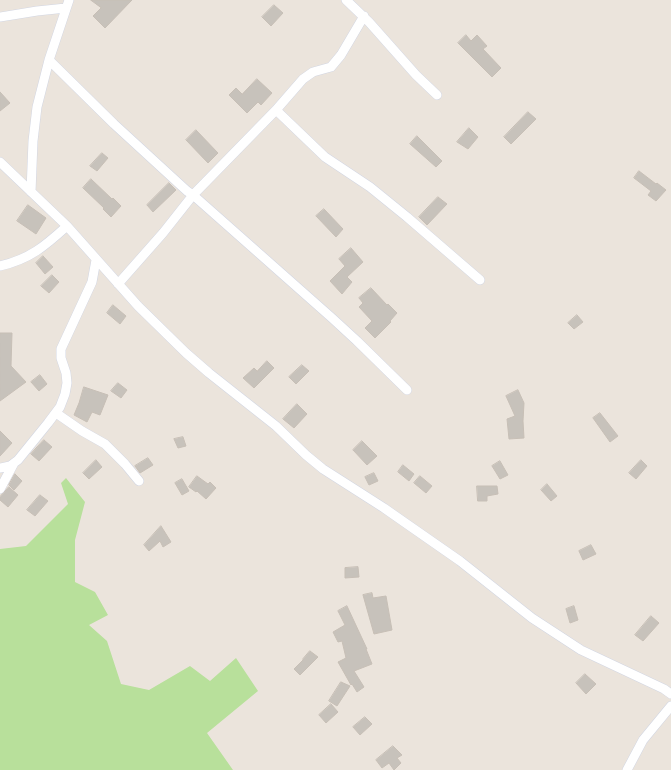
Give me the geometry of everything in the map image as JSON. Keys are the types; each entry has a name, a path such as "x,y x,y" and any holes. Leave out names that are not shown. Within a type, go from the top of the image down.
{"street":[{"path":"346,0 364,16 416,75 437,95"},
{"path":"0,17 67,4"},
{"path":"31,192 33,141 37,107 49,60 67,4"},
{"path":"118,284 163,234 193,195 276,110 303,79 313,72 331,67 341,55 364,16"},
{"path":"49,60 114,124 332,318 407,390"},
{"path":"276,110 325,157 370,187 480,280"},
{"path":"0,162 67,226 138,306 186,353 276,426 306,456 323,470 384,508 460,561 532,618 581,650 671,694"},
{"path":"0,266 34,253 67,226"},
{"path":"0,489 14,463 30,446 56,413 63,401 67,390 67,378 61,358 61,349 90,288 96,260"},
{"path":"56,413 82,431 105,444 139,481"},
{"path":"0,468 14,463"},
{"path":"627,770 643,740 671,706"}],"green space":[{"path":"66,478 85,502 75,540 75,582 95,592 108,615 89,625 107,641 121,684 149,690 190,666 210,681 236,658 258,691 207,733 233,770 0,770 0,549 26,546 68,504 61,483"}],"building":[{"path":"91,0 132,0 105,28 93,16 101,8"},
{"path":"274,5 283,13 271,26 262,17"},
{"path":"466,35 471,41 477,35 487,46 483,49 501,68 492,77 458,43"},
{"path":"257,79 272,93 261,105 258,102 247,113 229,95 236,88 242,94"},
{"path":"0,92 10,103 0,111"},
{"path":"528,112 536,119 511,144 504,137"},
{"path":"469,128 478,137 468,149 457,142"},
{"path":"196,130 218,153 208,163 186,140"},
{"path":"417,136 442,161 436,167 410,144"},
{"path":"102,153 108,158 97,171 90,166"},
{"path":"639,171 666,190 656,201 648,195 651,191 634,178"},
{"path":"91,179 121,206 111,217 103,209 104,208 83,188"},
{"path":"169,183 176,190 153,212 147,205"},
{"path":"438,197 447,204 427,225 419,217"},
{"path":"28,205 46,218 36,234 17,221"},
{"path":"324,209 343,229 336,237 316,216"},
{"path":"351,248 363,262 347,277 352,282 342,294 330,281 345,266 339,259"},
{"path":"43,256 53,267 45,274 36,263"},
{"path":"52,275 59,282 49,293 41,286"},
{"path":"371,288 397,313 390,321 391,322 375,338 365,328 372,321 359,307 363,303 359,298"},
{"path":"113,305 126,316 120,324 107,313"},
{"path":"577,315 583,322 574,329 568,323"},
{"path":"0,333 12,333 11,366 26,382 0,401"},
{"path":"267,361 274,368 254,388 243,378 254,368 257,371"},
{"path":"302,365 309,371 296,384 289,377"},
{"path":"40,375 47,384 39,391 31,382"},
{"path":"118,383 127,390 121,398 111,391"},
{"path":"84,387 108,395 100,415 92,412 87,422 74,415"},
{"path":"518,390 524,403 524,438 509,439 507,419 515,416 506,396"},
{"path":"297,404 307,414 294,428 283,419"},
{"path":"600,413 618,436 610,442 593,418"},
{"path":"0,431 12,443 0,456"},
{"path":"183,437 186,446 178,448 174,439"},
{"path":"44,440 52,447 39,461 31,454"},
{"path":"362,441 377,456 367,465 353,450"},
{"path":"148,458 153,465 140,473 135,466"},
{"path":"96,460 102,467 89,479 83,473"},
{"path":"641,460 647,466 636,479 629,473"},
{"path":"500,461 508,475 500,479 492,466"},
{"path":"403,465 414,474 409,481 398,472"},
{"path":"374,473 378,481 369,485 365,477"},
{"path":"15,474 22,481 14,490 9,485"},
{"path":"197,476 208,484 210,482 216,488 206,499 197,491 196,492 189,487"},
{"path":"420,476 432,486 426,493 414,483"},
{"path":"182,479 189,491 182,495 175,483"},
{"path":"547,484 557,496 551,501 541,490"},
{"path":"477,486 497,486 498,494 487,496 487,501 478,501"},
{"path":"9,487 18,495 8,507 0,500 0,497"},
{"path":"40,495 48,501 35,516 27,510"},
{"path":"161,526 171,542 163,547 160,541 149,551 144,545"},
{"path":"591,545 596,554 583,560 579,551"},
{"path":"358,567 359,577 345,578 345,568"},
{"path":"372,593 373,598 386,596 392,630 374,634 363,595"},
{"path":"347,606 367,649 372,664 354,671 364,687 357,692 352,684 351,685 338,662 346,658 342,641 338,642 333,632 345,625 338,611"},
{"path":"574,606 578,620 570,623 566,609"},
{"path":"651,616 659,623 643,641 635,635"},
{"path":"310,651 318,657 300,675 294,669"},
{"path":"585,674 596,684 586,694 576,683"},
{"path":"341,682 350,686 337,706 329,701"},
{"path":"331,704 338,712 326,723 319,715"},
{"path":"365,717 372,724 360,735 353,727"},
{"path":"393,746 402,755 397,758 401,763 394,770 389,763 382,768 376,760"}]}
